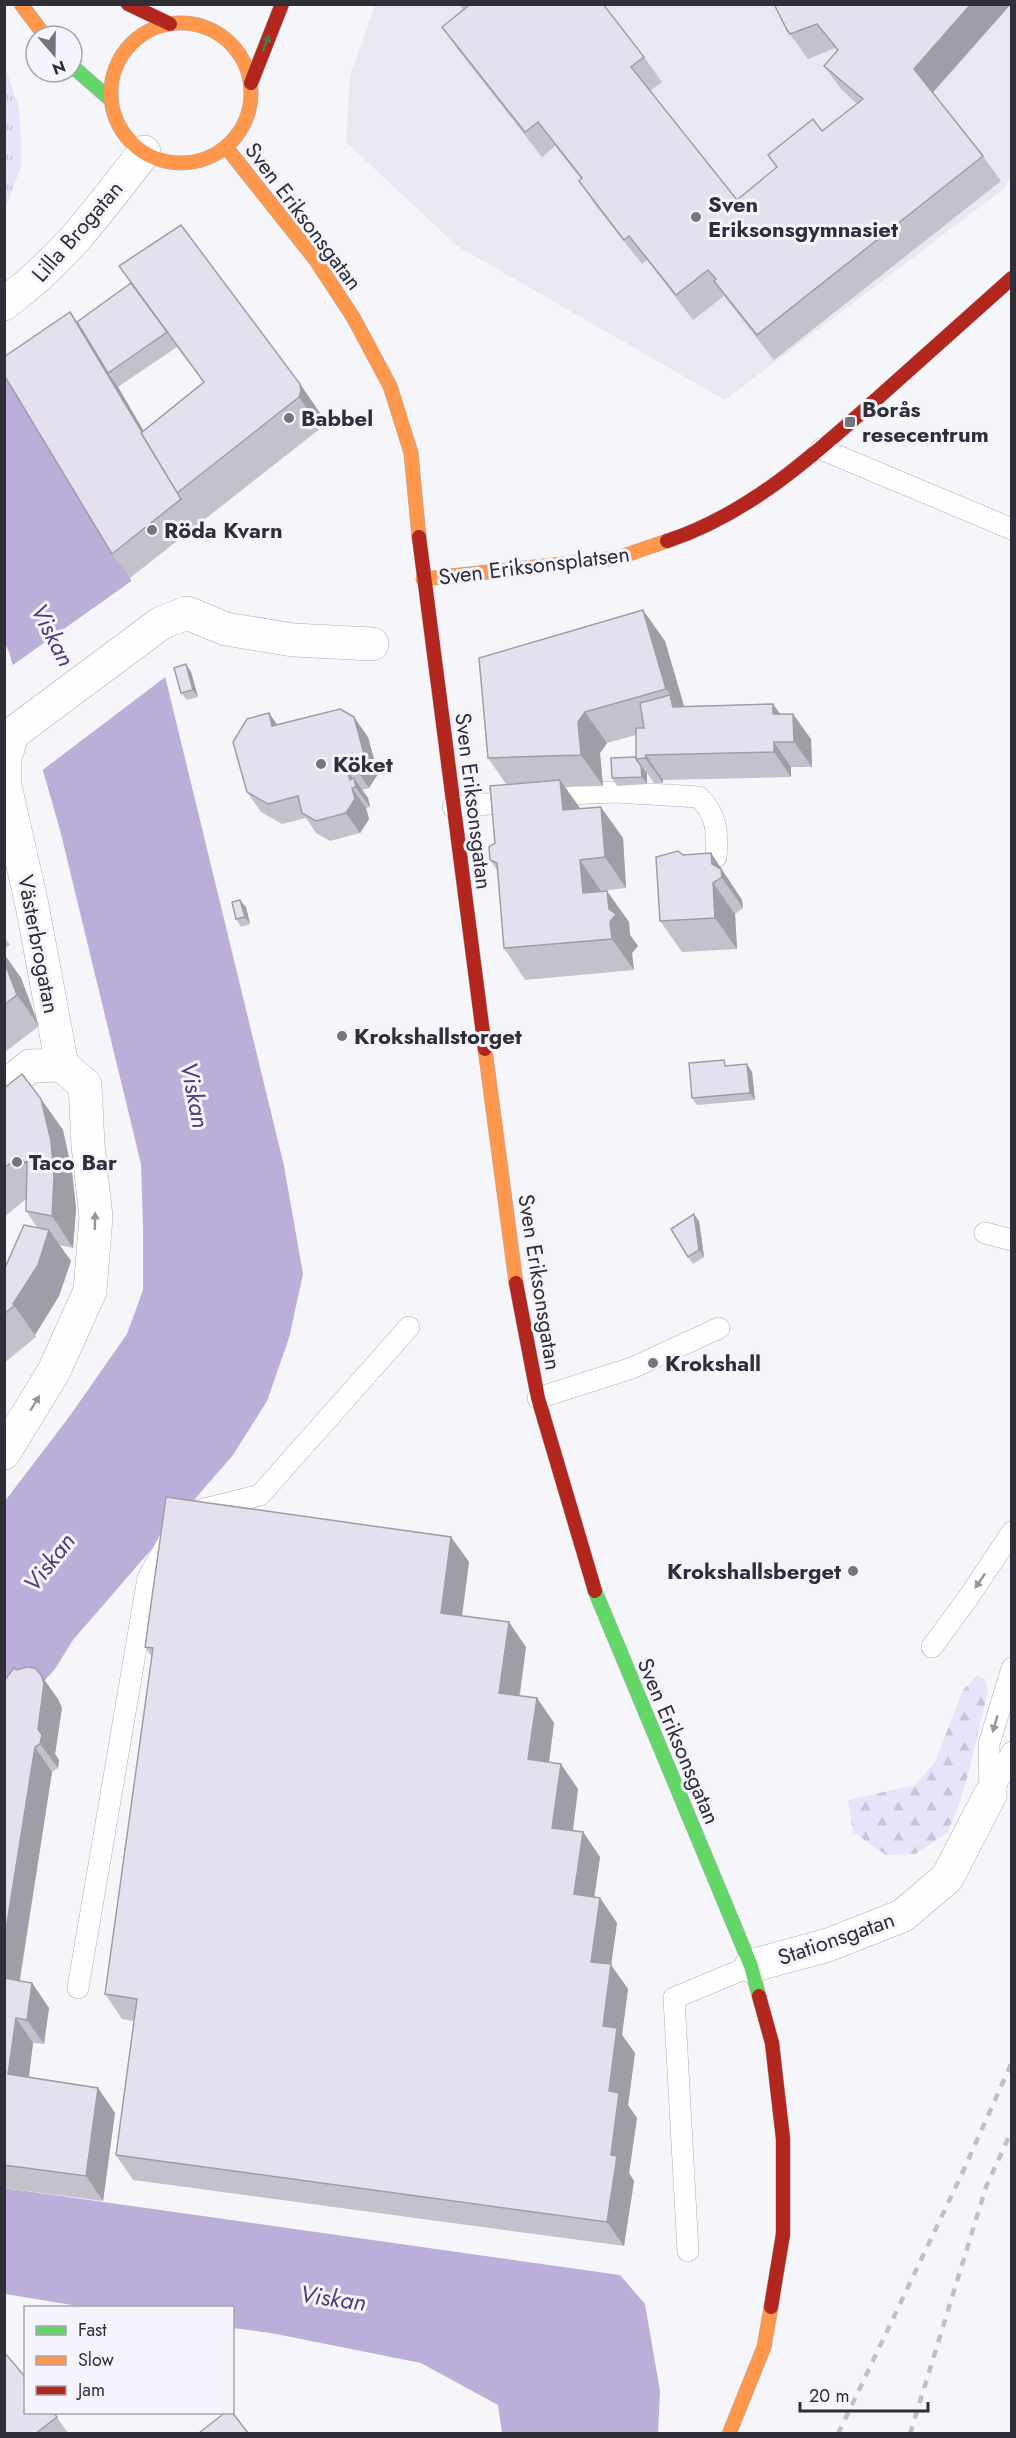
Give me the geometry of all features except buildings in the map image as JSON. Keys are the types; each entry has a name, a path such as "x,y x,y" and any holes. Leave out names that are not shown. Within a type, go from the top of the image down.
{"street":[{"path":"21,4 36,24"},
{"path":"128,4 174,23 201,25 230,42 243,60 251,83"},
{"path":"194,10 174,23 150,30 138,37 128,48 114,72 111,86 113,111 122,130 144,152 164,160 186,162 207,158 226,147 244,123 250,103 251,83 282,4"},
{"path":"84,76 111,100"},
{"name":"Sven Eriksonsgatan","path":"226,147 315,259 353,317 390,386 411,453 423,579 520,1309 538,1398 598,1603 751,1966 765,2010 783,2139 783,2234 764,2347 729,2433"},
{"name":"Lilla Brogatan","path":"4,304 31,284 63,255 144,152"},
{"name":"Sven Eriksonsplatsen","path":"423,579 617,558 681,537 727,514 756,498 821,448 1011,278"},
{"name":"Västerbrogatan","path":"62,1065 33,905 5,786 8,737 161,623 187,614 226,629 293,640 372,644"},
{"path":"4,1088 30,1066 62,1065 85,1085 88,1145 96,1218 90,1291 54,1371 4,1453"},
{"name":"Stationsgatan","path":"751,1966 828,1946 902,1916 947,1878 990,1795"}],"lane":[{"path":"821,448 1007,522"},
{"path":"453,807 616,792 699,797 711,809 717,837 716,857"},
{"path":"985,1233 1011,1240"},
{"path":"78,1988 148,1578 179,1523 197,1510 260,1494 409,1327"},
{"path":"538,1398 632,1368 719,1328"},
{"path":"932,1647 968,1598 1011,1532"},
{"path":"990,1795 989,1744 1011,1668"},
{"name":"Stationsgatan","path":"990,1795 1011,1752"},
{"path":"688,2251 674,1998 751,1966"}],"shaded area":[{"name":"Sven Eriksonsgymnasiet","path":"375,5 1011,5 1012,173 1005,188 725,400 457,246 346,142 350,76"}],"green space":[{"path":"5,67 19,108 22,164 5,209"},
{"path":"977,1676 985,1679 988,1691 968,1775 947,1833 915,1854 886,1855 853,1832 848,1800 915,1785 935,1762 963,1690"}],"water":[{"name":"Viskan","path":"4,363 14,387 130,578 165,676 284,1166 303,1274 289,1338 267,1401 233,1455 73,1640 55,1669 4,1726 5,1501 69,1417 127,1334 143,1290 143,1227 141,1164 60,830 5,644"},
{"name":"Viskan","path":"4,2188 620,2275 645,2304 660,2391 658,2433 502,2433 498,2405 421,2363 271,2333 234,2328 234,2306 78,2306 5,2294"}],"pier":[{"path":"133,580 168,675 40,772 10,667"}],"railway":[{"path":"838,2434 960,2178 1012,2062"},
{"path":"910,2434 986,2187 1012,2130"}],"traffic: fast":[{"path":"84,76 111,100"},
{"path":"595,1591 751,1966 759,1996"}],"traffic: slow":[{"path":"21,4 36,24"},
{"path":"181,23 208,28 231,43 246,66 251,93 246,120 231,143 208,158 181,163 154,158 131,143 116,120 111,93 116,66 131,43 154,28 181,23"},
{"path":"226,147 315,259 353,317 390,386 411,453 419,537"},
{"path":"423,579 617,558 667,541"},
{"path":"485,1049 516,1283"},
{"path":"729,2434 764,2347 771,2307"}],"traffic: jam":[{"path":"128,4 170,24"},
{"path":"251,83 282,4"},
{"path":"667,541 726,515 781,480 831,439 1012,278"},
{"path":"419,537 485,1049"},
{"path":"516,1283 538,1398 595,1591"},
{"path":"759,1996 772,2043 783,2139 783,2234 771,2307"}],"place":[{"name":"Sven Eriksonsgymnasiet","path":"696,217"},
{"name":"Babbel","path":"289,418"},
{"name":"Borås resecentrum","path":"850,422"},
{"name":"Röda Kvarn","path":"152,530"},
{"name":"Köket","path":"321,764"},
{"name":"Krokshallstorget","path":"342,1036"},
{"name":"Taco Bar","path":"17,1162"},
{"name":"Krokshall","path":"653,1363"},
{"name":"Krokshallsberget","path":"853,1571"}]}
